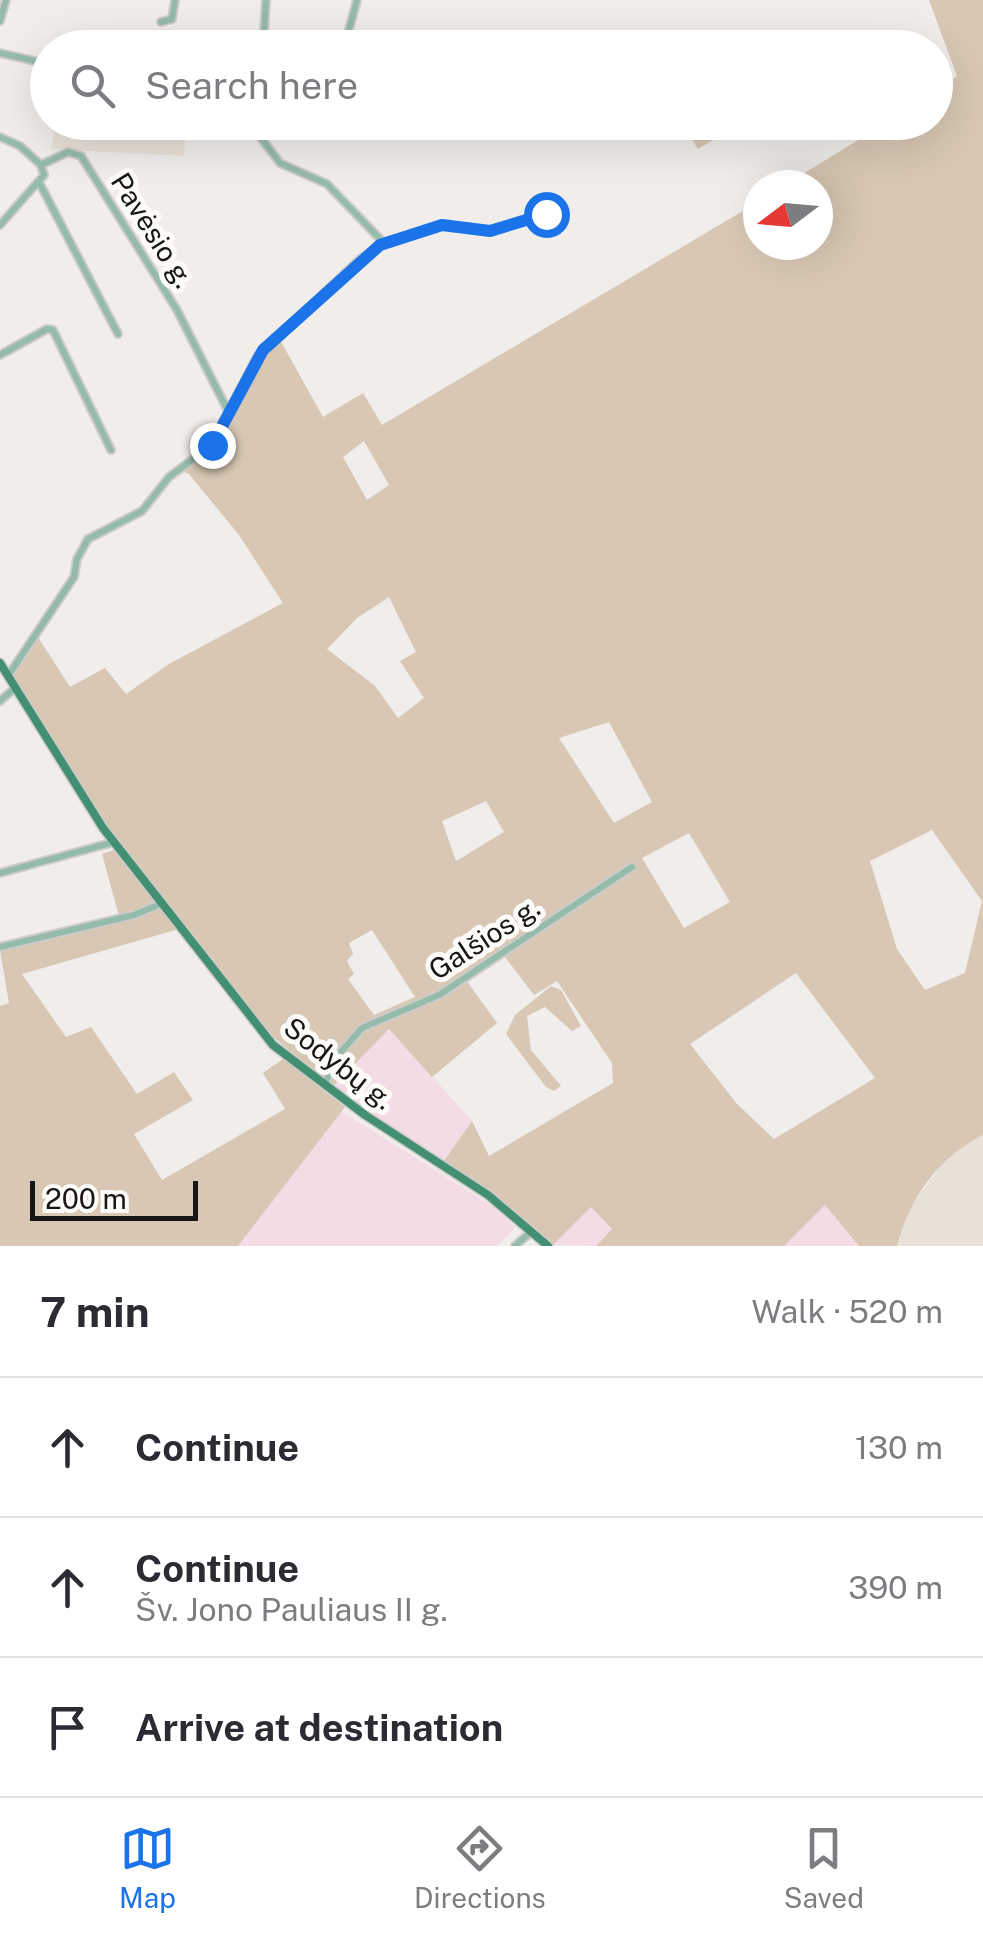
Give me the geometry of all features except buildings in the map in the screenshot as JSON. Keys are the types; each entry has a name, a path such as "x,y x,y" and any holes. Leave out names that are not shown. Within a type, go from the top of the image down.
{"main road":[{"name":"Sodybų g.","path":"0,662 104,828 266,1037 324,1085 457,1173 548,1246"}],"street":[{"path":"0,22 6,0"},
{"path":"161,22 172,19 175,0"},
{"path":"264,30 266,0"},
{"path":"349,30 357,0"},
{"path":"0,53 30,60"},
{"path":"0,137 20,146 40,165 44,175 0,225"},
{"path":"263,140 280,163 326,184 384,243"},
{"name":"Pavėsio g.","path":"40,165 68,152 80,156 177,310 230,414"},
{"path":"40,184 118,334"},
{"path":"8,676 74,577 77,558 88,540 142,511 168,477 212,445 263,350 359,260 384,243 442,225 490,231 546,214"},
{"path":"0,355 46,329 52,330 111,450"},
{"path":"0,701 15,688"},
{"path":"0,873 114,842"},
{"name":"Galšios g.","path":"324,1085 340,1054 362,1028 439,996 632,867"},
{"path":"0,946 134,915 162,904"},
{"path":"514,1246 532,1231"}],"shaded area":[{"path":"929,0 983,0 983,1135 952,1155 928,1181 910,1211 897,1246 859,1246 825,1205 784,1246 596,1246 612,1229 591,1207 553,1245 510,1207 444,1161 472,1121 489,1156 613,1083 612,1063 557,981 534,995 505,957 466,980 497,1023 432,1077 389,1029 332,1087 264,1029 112,834 12,675 36,634 70,687 105,668 126,694 169,664 283,603 239,535 189,474 179,471 216,445 256,361 280,340 323,417 363,393 382,425 743,211 743,260 833,260 833,170 809,170 858,140 953,140 953,79 957,76 953,65 953,30 940,30","holes":["364,441 389,485 367,500 343,457","389,597 416,652 400,661 424,698 398,718 375,686 327,649 357,618","609,722 652,802 614,823 559,738","486,801 504,832 456,861 442,821","932,830 982,901 965,973 925,990 897,949 870,861","689,833 730,902 684,928 642,858","372,930 415,997 374,1015 348,979 354,974 347,961 353,954 349,943","796,973 875,1078 774,1139 737,1104 690,1044"]},
{"path":"52,140 185,140 184,156 51,149"},
{"path":"692,140 713,140 698,149"},
{"path":"114,850 179,929 22,974 66,1037 91,1027 137,1094 174,1072 193,1100 134,1134 162,1180 285,1109 263,1073 283,1059 345,1107 238,1246 0,1246 0,1006 9,1003 0,950 120,920 102,854"},
{"path":"551,986 561,990 581,1026 572,1031 545,1007 527,1016 531,1050 561,1086 554,1091 546,1087 506,1034 515,1015"},
{"path":"389,1028 472,1121 444,1161 332,1087"},
{"path":"341,1111 494,1207 515,1228 497,1246 238,1246"},
{"path":"983,1135 983,1246 897,1246 906,1214 950,1152"},
{"path":"825,1205 859,1246 784,1246"},
{"path":"591,1207 612,1229 596,1246 553,1245"}],"route":[{"path":"212,445 263,350 380,245 442,225 490,231 546,214"}]}
